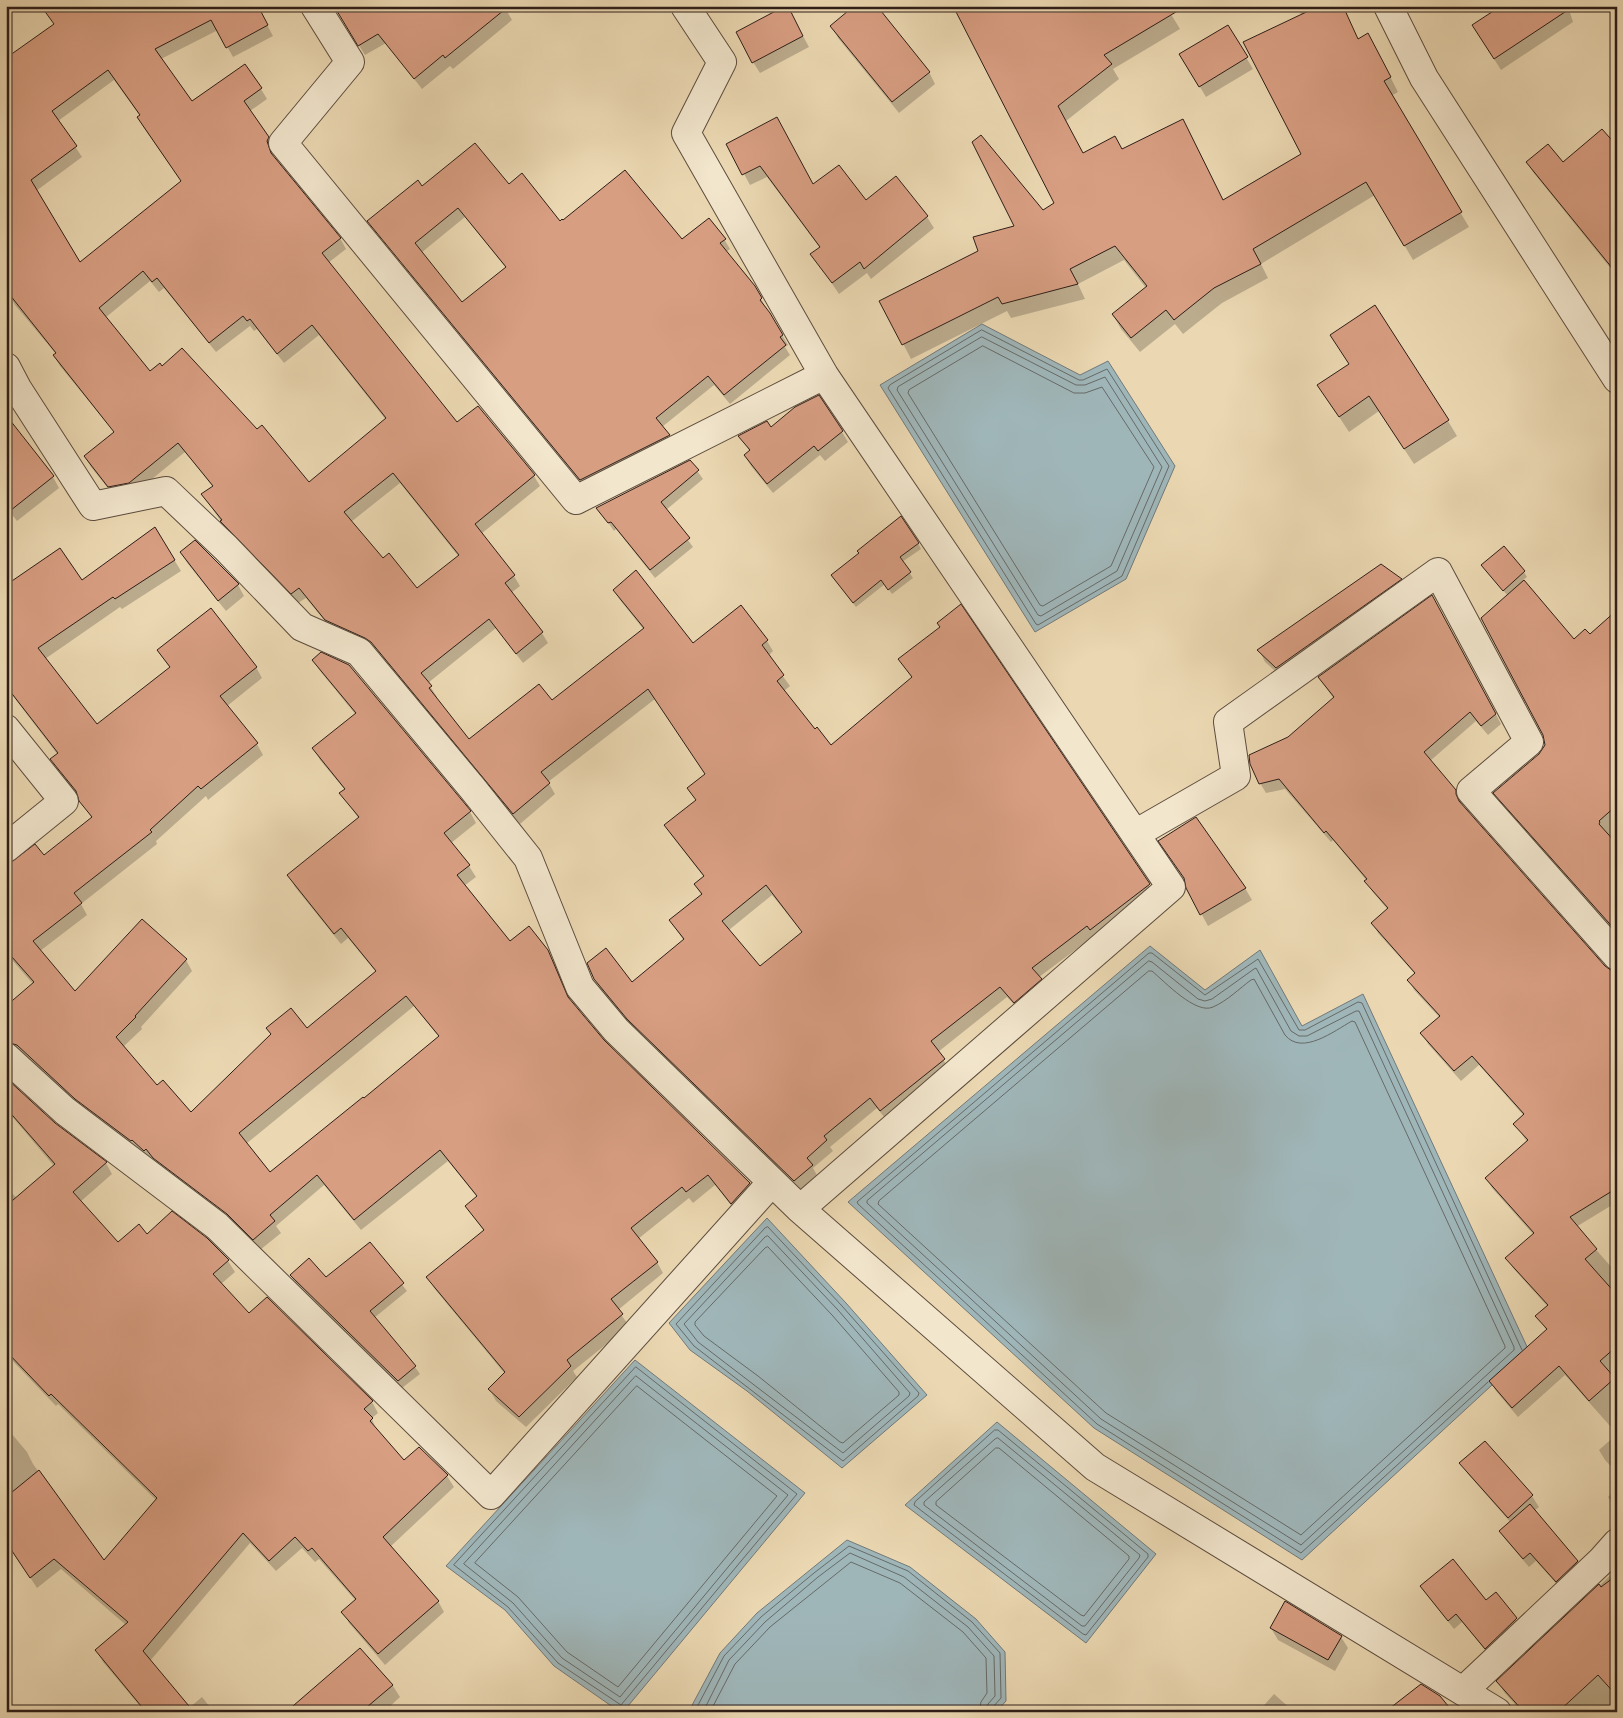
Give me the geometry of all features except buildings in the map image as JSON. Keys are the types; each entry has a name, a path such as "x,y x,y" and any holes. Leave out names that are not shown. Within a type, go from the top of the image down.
{"street":[{"path":"315,6 350,62 283,143 576,500 824,375"},
{"path":"685,6 722,62 686,133 824,375 1170,887 800,1209"},
{"path":"1388,6 1424,78 1617,379"},
{"path":"10,384 93,506 166,491 226,548 302,627 359,652 528,858 580,987 616,1030 800,1209 1094,1466 1497,1712"},
{"path":"1135,834 1236,776 1228,722 1438,572 1529,742 1471,791 1617,956"},
{"path":"6,729 64,801 6,848"},
{"path":"6,1057 65,1111 217,1226 491,1495 772,1182"},
{"path":"1463,1691 1617,1544"}],"water":[{"path":"982,324 1080,375 1108,361 1175,466 1126,579 1035,632 880,385"},
{"path":"1150,946 1205,990 1260,950 1302,1026 1363,994 1529,1351 1302,1560 1094,1428 848,1202"},
{"path":"767,1218 846,1303 927,1395 842,1468 747,1391 690,1350 669,1323"},
{"path":"635,1360 805,1493 623,1712 620,1712 554,1666 505,1610 446,1566"},
{"path":"997,1422 1156,1554 1086,1643 905,1505"},
{"path":"847,1540 910,1567 976,1619 1005,1652 1006,1701 996,1712 694,1712 690,1709 720,1653 757,1613"}]}
